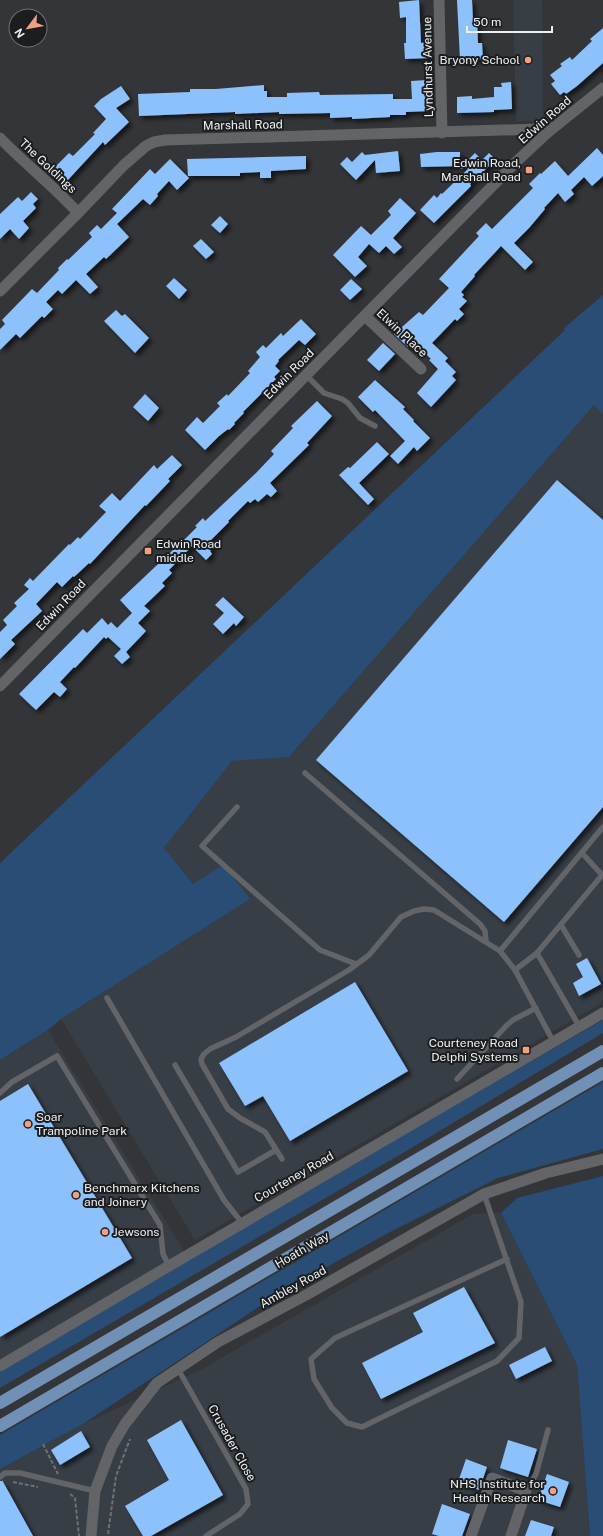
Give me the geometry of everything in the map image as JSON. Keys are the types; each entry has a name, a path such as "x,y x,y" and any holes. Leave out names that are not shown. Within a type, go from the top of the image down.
{"main road":[{"name":"Hoath Way","path":"0,1403 603,1051"},
{"name":"Hoath Way","path":"0,1426 603,1073"}],"street":[{"name":"Lyndhurst Avenue","path":"439,0 442,133"},
{"name":"Edwin Road","path":"0,686 307,376 500,178 547,133 603,88"},
{"name":"Marshall Road","path":"0,291 124,165 139,151 154,142 165,140 539,129 547,133"},
{"name":"The Goldings","path":"0,138 64,196 78,213"},
{"name":"Elwin Place","path":"365,316 421,369"},
{"name":"Courteney Road","path":"0,1366 603,1012"},
{"name":"Ambley Road","path":"91,1536 95,1491 112,1446 125,1424 157,1383 218,1342 308,1294 484,1194 546,1173 603,1159"},
{"path":"471,1536 492,1478 526,1491 511,1536"}],"lane":[{"path":"307,376 324,393 342,399 348,403 360,418 375,426"},
{"path":"305,773 480,924 485,931 486,941"},
{"path":"237,807 202,846 320,950 356,964"},
{"path":"500,951 603,827"},
{"path":"515,970 537,953 603,875 582,853"},
{"path":"282,1159 265,1132 240,1118 228,1109 205,1070 201,1059 210,1049 236,1037 344,973 369,955 401,917 414,911 434,910 500,951 515,970 553,1041"},
{"path":"561,925 579,955"},
{"path":"537,953 579,1026"},
{"path":"107,998 224,1200 242,1223"},
{"path":"457,1079 507,1025 513,1020 536,1008"},
{"path":"0,1093 12,1082 57,1056 160,1225 163,1254 169,1266"},
{"path":"175,1065 238,1172 276,1150"},
{"path":"484,1194 507,1259 522,1302 518,1338 497,1361 362,1428 347,1423 332,1408 314,1379 311,1358 335,1338 507,1259"},
{"name":"Crusader Close","path":"178,1369 246,1489 248,1504 240,1514 206,1536"},
{"path":"526,1491 536,1474 548,1430"},
{"path":"0,1477 5,1473 20,1473 95,1491"}],"path":[{"path":"108,1534 116,1476 130,1439"},
{"path":"43,1444 59,1473 57,1482"},
{"path":"10,1482 42,1488"},
{"path":"67,1493 75,1498 78,1536"}],"shaded area":[{"name":"Bryony School","path":"513,0 542,0 543,121 516,121"},
{"path":"603,295 603,414 594,405 289,757 232,761 164,848 193,884 223,865 250,899 61,1019 48,1030 0,1060 0,863 565,330 564,328"},
{"path":"594,405 603,414 603,1000 600,1004 195,1240 61,1019 250,899 193,884 164,848 232,761 289,757"},
{"path":"603,1020 603,1033 408,1150 0,1388 0,1371"},
{"path":"48,1030 190,1261 0,1371 0,1060"},
{"path":"603,1082 603,1149 498,1178 390,1232 278,1294 83,1424 0,1469 0,1435"},
{"path":"603,1176 603,1536 590,1536 577,1365 501,1213 517,1198"},
{"path":"501,1213 577,1365 590,1536 0,1536 0,1469 83,1424 202,1369 473,1214"}],"building":[{"path":"419,0 421,43 428,42 429,58 405,59 404,43 406,43 406,17 400,18 399,2"},
{"path":"457,0 472,0 473,21 477,20 478,43 482,43 483,59 460,60"},
{"path":"603,28 603,63 577,86 566,94 564,92 560,95 551,84 555,81 550,75 562,66 560,64 570,57 572,60 592,41 590,39"},
{"path":"427,80 429,111 406,112 406,115 390,115 390,117 352,119 352,117 330,118 330,113 279,114 279,112 235,114 235,112 139,116 138,94 190,92 190,89 216,89 264,85 264,91 267,91 267,97 287,97 287,93 319,92 320,95 393,94 393,99 412,99 411,81"},
{"path":"511,82 512,109 494,110 494,112 457,113 457,97 472,96 472,99 494,97 494,87 502,87 501,83"},
{"path":"121,86 130,99 116,108 129,122 105,145 103,142 66,182 53,169 69,153 73,156 95,134 93,133 106,119 94,106 101,99"},
{"path":"597,148 603,155 603,176 592,186 584,177 571,190 574,194 565,202 558,193 544,208 545,209 529,228 514,243 533,262 525,270 501,246 474,275 475,276 461,292 464,295 462,297 467,301 459,309 464,314 457,321 455,319 432,343 448,358 445,361 456,372 452,376 456,380 431,407 417,393 438,369 429,360 431,359 413,341 408,347 394,334 419,312 423,315 449,288 439,279 479,236 476,233 486,223 492,229 533,188 529,184 540,173 541,174 555,161 568,176"},
{"path":"398,151 400,171 376,173 375,160 356,180 340,164 347,157 352,162 362,152 365,155"},
{"path":"460,152 460,166 421,167 420,154"},
{"path":"475,153 482,160 489,153 495,159 470,184 471,186 434,223 420,210 434,195 437,198 468,169 459,169"},
{"path":"306,156 306,169 271,171 271,178 260,178 260,172 240,173 240,176 188,176 187,159"},
{"path":"170,159 189,178 177,190 169,181 157,194 158,196 150,205 143,199 117,224 129,237 106,259 104,257 86,274 98,287 90,294 76,280 62,294 58,290 46,302 53,309 44,318 42,316 20,338 16,334 0,350 0,329 5,324 2,320 32,289 37,293 59,270 58,268 92,237 89,233 97,225 101,229 117,213 112,209 150,169 155,174"},
{"path":"31,192 38,199 33,204 36,208 23,221 29,228 19,239 10,229 0,239 0,214 18,197 22,201"},
{"path":"400,198 416,213 393,238 402,247 394,254 386,246 379,253 369,244 358,257 367,266 355,277 333,255 361,226 371,235 391,215 388,211"},
{"path":"220,216 228,224 220,233 211,225"},
{"path":"201,239 214,252 206,259 193,246"},
{"path":"174,278 187,290 179,299 166,286"},
{"path":"351,279 362,289 350,300 340,290"},
{"path":"116,310 122,316 125,314 149,338 135,353 104,321"},
{"path":"301,319 316,334 305,345 299,340 278,360 279,361 275,366 280,371 274,377 276,379 243,412 244,413 229,430 228,429 219,436 205,450 185,430 197,417 203,423 220,406 217,403 227,394 228,396 250,373 248,371 260,357 256,352 263,345 266,348 281,333 283,336"},
{"path":"383,343 395,354 379,371 367,360"},
{"path":"375,380 405,407 403,409 430,438 417,451 414,447 398,464 390,456 405,441 375,410 373,412 358,397"},
{"path":"145,394 159,408 148,421 133,407"},
{"path":"317,401 332,416 307,443 309,445 270,483 277,491 271,497 267,494 258,502 255,499 250,503 248,501 209,542 214,547 210,551 212,554 206,560 192,546 169,570 172,573 162,583 165,586 144,606 150,611 138,623 146,631 126,652 130,657 122,664 114,656 121,649 108,637 106,639 104,637 60,682 67,689 60,697 54,692 36,710 19,694 83,629 87,633 102,618 108,625 111,622 117,628 132,613 120,600 175,549 197,527 195,526 203,518 205,521 256,473 274,454 271,451 293,428 291,426"},
{"path":"377,442 389,454 359,483 374,499 368,505 339,475 348,467 350,468"},
{"path":"172,455 182,465 168,479 170,481 146,506 145,505 90,564 89,563 74,577 73,576 62,587 57,582 36,604 42,611 11,640 15,644 0,659 0,632 7,625 3,620 17,606 14,603 29,589 24,585 30,578 33,581 69,544 70,545 78,537 80,539 106,512 99,506 112,493 120,501 154,465 157,469"},
{"path":"557,480 603,520 603,807 504,922 316,760"},
{"path":"223,597 244,617 236,626 234,623 223,634 213,624 224,613 215,605"},
{"path":"587,958 601,984 579,996 573,983 583,977 576,964"},
{"path":"355,982 408,1071 290,1141 263,1096 245,1106 219,1063"},
{"path":"28,1084 132,1258 0,1337 0,1101"},
{"path":"464,1287 495,1343 381,1399 362,1363 423,1332 413,1313"},
{"path":"545,1347 552,1361 516,1379 509,1365"},
{"path":"181,1420 223,1495 151,1536 143,1536 125,1506 169,1480 147,1440"},
{"path":"81,1431 90,1447 60,1465 51,1450"},
{"path":"508,1440 537,1449 528,1477 500,1468"},
{"path":"466,1459 487,1467 479,1490 458,1482"},
{"name":"NHS Institute for Health Research","path":"547,1474 569,1482 560,1507 538,1500"},
{"path":"0,1481 2,1481 33,1536 0,1536"},
{"path":"442,1504 470,1514 462,1536 439,1536 432,1534"},
{"path":"531,1520 554,1527 551,1536 525,1536"}],"place":[{"name":"Bryony School","path":"528,60"},
{"name":"Edwin Road, Marshall Road","path":"529,170"},
{"name":"Edwin Road middle","path":"148,551"},
{"name":"Courteney Road Delphi Systems","path":"526,1050"},
{"name":"Soar Trampoline Park","path":"28,1124"},
{"name":"Benchmarx Kitchens and Joinery","path":"76,1195"},
{"name":"Jewsons","path":"105,1232"},
{"name":"NHS Institute for Health Research","path":"553,1491"}]}
